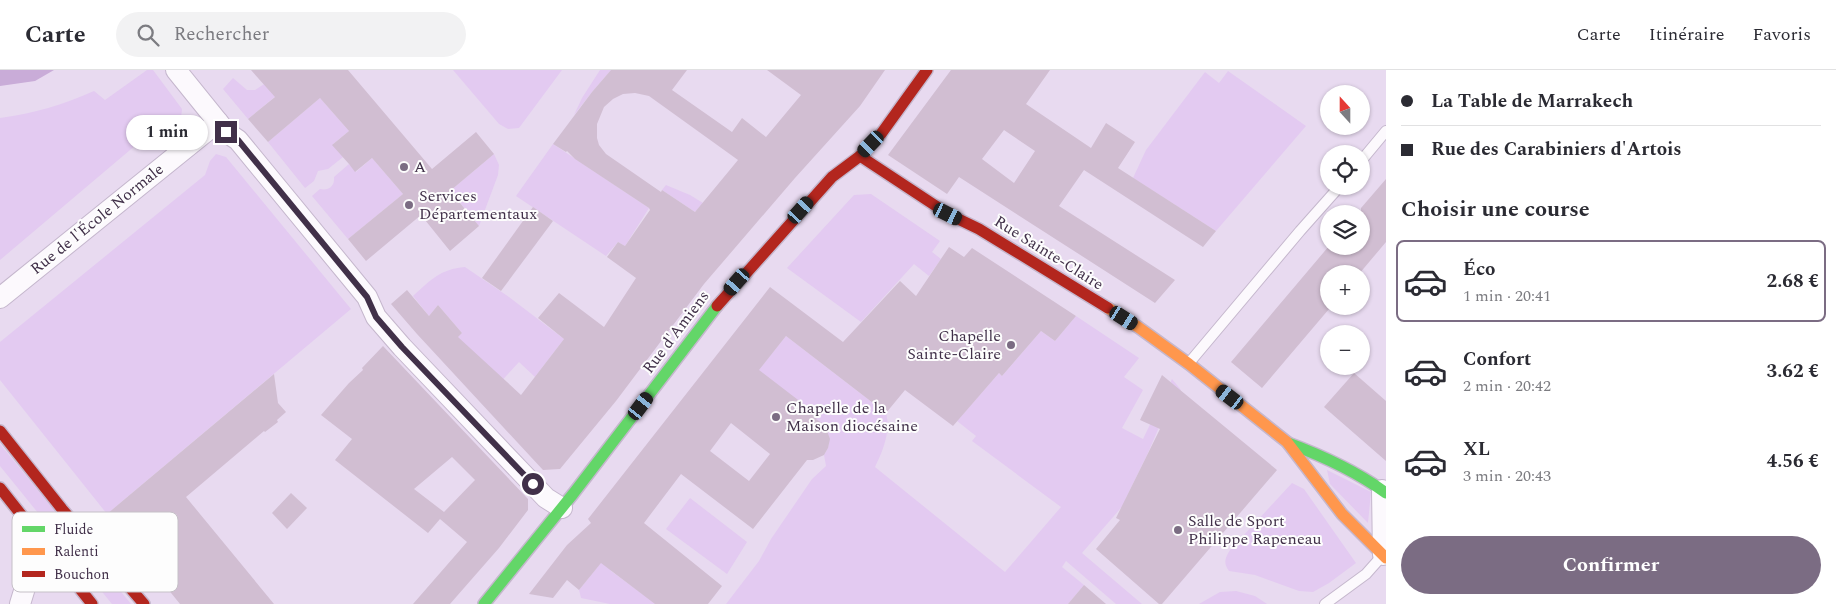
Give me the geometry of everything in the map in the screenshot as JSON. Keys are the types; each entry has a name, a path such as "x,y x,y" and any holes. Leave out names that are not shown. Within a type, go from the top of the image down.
{"street":[{"path":"176,70 226,132 238,140 367,297 376,317 402,347 546,498 562,508"},
{"name":"Rue d'Amiens","path":"484,604 562,508 727,293 832,177 860,156 881,134 922,72"},
{"name":"Rue de l'École Normale","path":"0,298 218,122"},
{"name":"Rue Sainte-Claire","path":"860,156 948,214 979,229 1138,327 1189,364 1287,442"},
{"path":"0,431 65,512"},
{"path":"1287,442 1317,453 1384,491 1384,550"},
{"path":"1287,442 1342,514 1384,550"},
{"path":"0,488 19,512"},
{"path":"20,604 24,592"},
{"path":"83,592 92,604"},
{"path":"134,592 144,604"}],"lane":[{"path":"1370,150 1386,131"},
{"path":"1189,364 1332,195"},
{"path":"1325,604 1366,574 1384,550"}],"shaded area":[{"path":"0,70 54,70 35,81 0,86"},
{"path":"147,70 153,70 182,109 178,123 167,128 156,128 0,260 0,118 48,108 94,91 105,100"},
{"path":"453,70 562,70 519,128 508,129 499,124"},
{"path":"600,70 611,70 574,115 582,98"},
{"path":"284,71 294,81 248,119 223,89 233,78 247,90 255,90"},
{"path":"1228,71 1306,126 1216,231 1133,178 1146,150 1205,72 1219,83"},
{"path":"320,98 349,131 333,144 343,157 328,169 318,171 314,181 305,188 268,142"},
{"path":"553,144 649,208 625,246 618,242 606,256 516,196"},
{"path":"216,154 226,157 351,309 109,512 105,512 0,380 0,342 205,175 210,161"},
{"path":"494,154 499,165 498,175 479,226 450,191"},
{"path":"372,158 403,194 348,239 312,196 320,189 331,187 334,177 349,164 356,172"},
{"path":"666,185 690,195 703,203 695,212 662,190"},
{"path":"871,194 940,241 932,252 941,259 929,276 914,264 861,322 787,268 854,195"},
{"path":"465,267 509,297 564,339 535,377 519,362 497,386 452,342 462,333 438,305 429,316 413,296 442,273"},
{"path":"1076,316 1139,358 1124,377 1143,390 1122,428 1143,439 1172,379 1181,390 1168,406 1125,500 1126,502 1082,553 1142,604 1116,604 1066,561 1062,567 1084,585 1068,604 726,604 759,561 771,539 812,479 826,466 824,455 829,445 829,436 821,423 816,419 819,416 757,372 786,336 886,413 887,434 875,467 1005,572 1061,507 972,441 976,436 957,421 999,373 1002,376 1041,331 1055,341"},
{"path":"0,444 56,512 37,512 0,466"},
{"path":"1327,470 1371,492 1368,523 1330,484"},
{"path":"1292,483 1304,489 1356,563 1313,592 1299,591 1255,575 1229,571 1225,563 1230,550"},
{"path":"690,498 747,542 727,574 666,529"},
{"path":"612,549 611,571 656,604 610,604 581,598 579,590"},
{"path":"1236,591 1255,596 1267,604 1199,604 1220,592"},
{"path":"102,592 121,592 131,604 112,604"}],"building":[{"name":"A","path":"251,70 348,70 432,169 476,132 494,154 450,191 479,226 450,251 421,215 366,261 348,239 403,194 372,158 355,172 332,145 349,131 320,98 268,142 248,119 275,97"},
{"path":"611,70 687,70 672,90 732,132 742,118 766,137 801,95 767,70 885,70 860,106 704,284 616,401 560,469 543,470 391,304 407,290 429,316 438,305 462,333 458,337 521,395 564,339 538,318 559,293 604,327 636,278 607,257 618,242 625,246 650,210 575,159 567,151 553,144","holes":["635,93 649,96 738,160 695,212 662,190 661,192 606,154 599,145 597,124 604,107 613,99 623,94"]},
{"path":"951,70 1050,70 1026,104 1091,148 1106,123 1135,142 1118,168 1216,231 1203,247 1084,170 1059,206 1175,280 1155,303 959,177 947,194 888,155","holes":["1004,130 1035,151 1014,183 982,159"]},
{"path":"1386,179 1386,242 1367,265 1320,265 1320,315 1324,315 1262,388 1231,362 1321,255 1370,255 1370,205 1364,205"},
{"path":"533,207 553,221 501,291 482,278"},
{"path":"949,247 964,257 972,248 1076,316 1055,341 1041,331 1002,376 999,373 953,426 905,390 886,413 786,336 759,370 819,416 816,419 825,425 830,439 824,455 813,460 807,460 753,529 681,474 644,523 722,586 708,604 655,604 601,563 579,590 567,580 553,598 529,594 567,545 591,523 588,519 770,287 843,342 900,281 916,296","holes":["731,423 770,454 749,481 710,451"]},
{"path":"383,346 528,499 528,510 499,548 450,604 413,604 467,542 440,519 428,533 335,460 352,439 321,415 363,370 362,368","holes":["452,457 475,480 444,512 414,489"]},
{"path":"274,374 278,403 286,412 277,420 278,422 264,431 186,497 274,604 180,604 170,592 178,592 178,512 109,512"},
{"name":"Salle de Sport Philippe Rapeneau","path":"1162,375 1277,470 1162,604 1159,604 1096,549 1120,520 1116,518 1160,429 1140,420"},
{"path":"1352,375 1356,375 1386,401 1386,461 1324,407"},
{"path":"291,493 307,508 287,529 272,513"},
{"path":"1084,585 1106,604 1068,604"}],"traffic: fast":[{"path":"484,604 573,494 717,306"},
{"path":"1288,443 1339,465 1386,493"}],"traffic: slow":[{"path":"1108,308 1189,364 1287,442 1342,514 1386,558"}],"traffic: jam":[{"path":"717,306 832,177 860,156 881,134 927,70"},
{"path":"860,156 948,214 979,229 1108,308"},
{"path":"0,431 65,512"},
{"path":"0,488 19,512"},
{"path":"82,592 92,604"},
{"path":"134,592 144,604"}],"place":[{"name":"A","path":"404,167"},
{"name":"Services Départementaux","path":"409,205"},
{"name":"Chapelle Sainte-Claire","path":"1011,345"},
{"name":"Chapelle de la Maison diocésaine","path":"776,417"},
{"name":"Salle de Sport Philippe Rapeneau","path":"1178,530"}],"route":[{"path":"226,132 238,140 367,297 376,317 402,347 533,484"}]}
